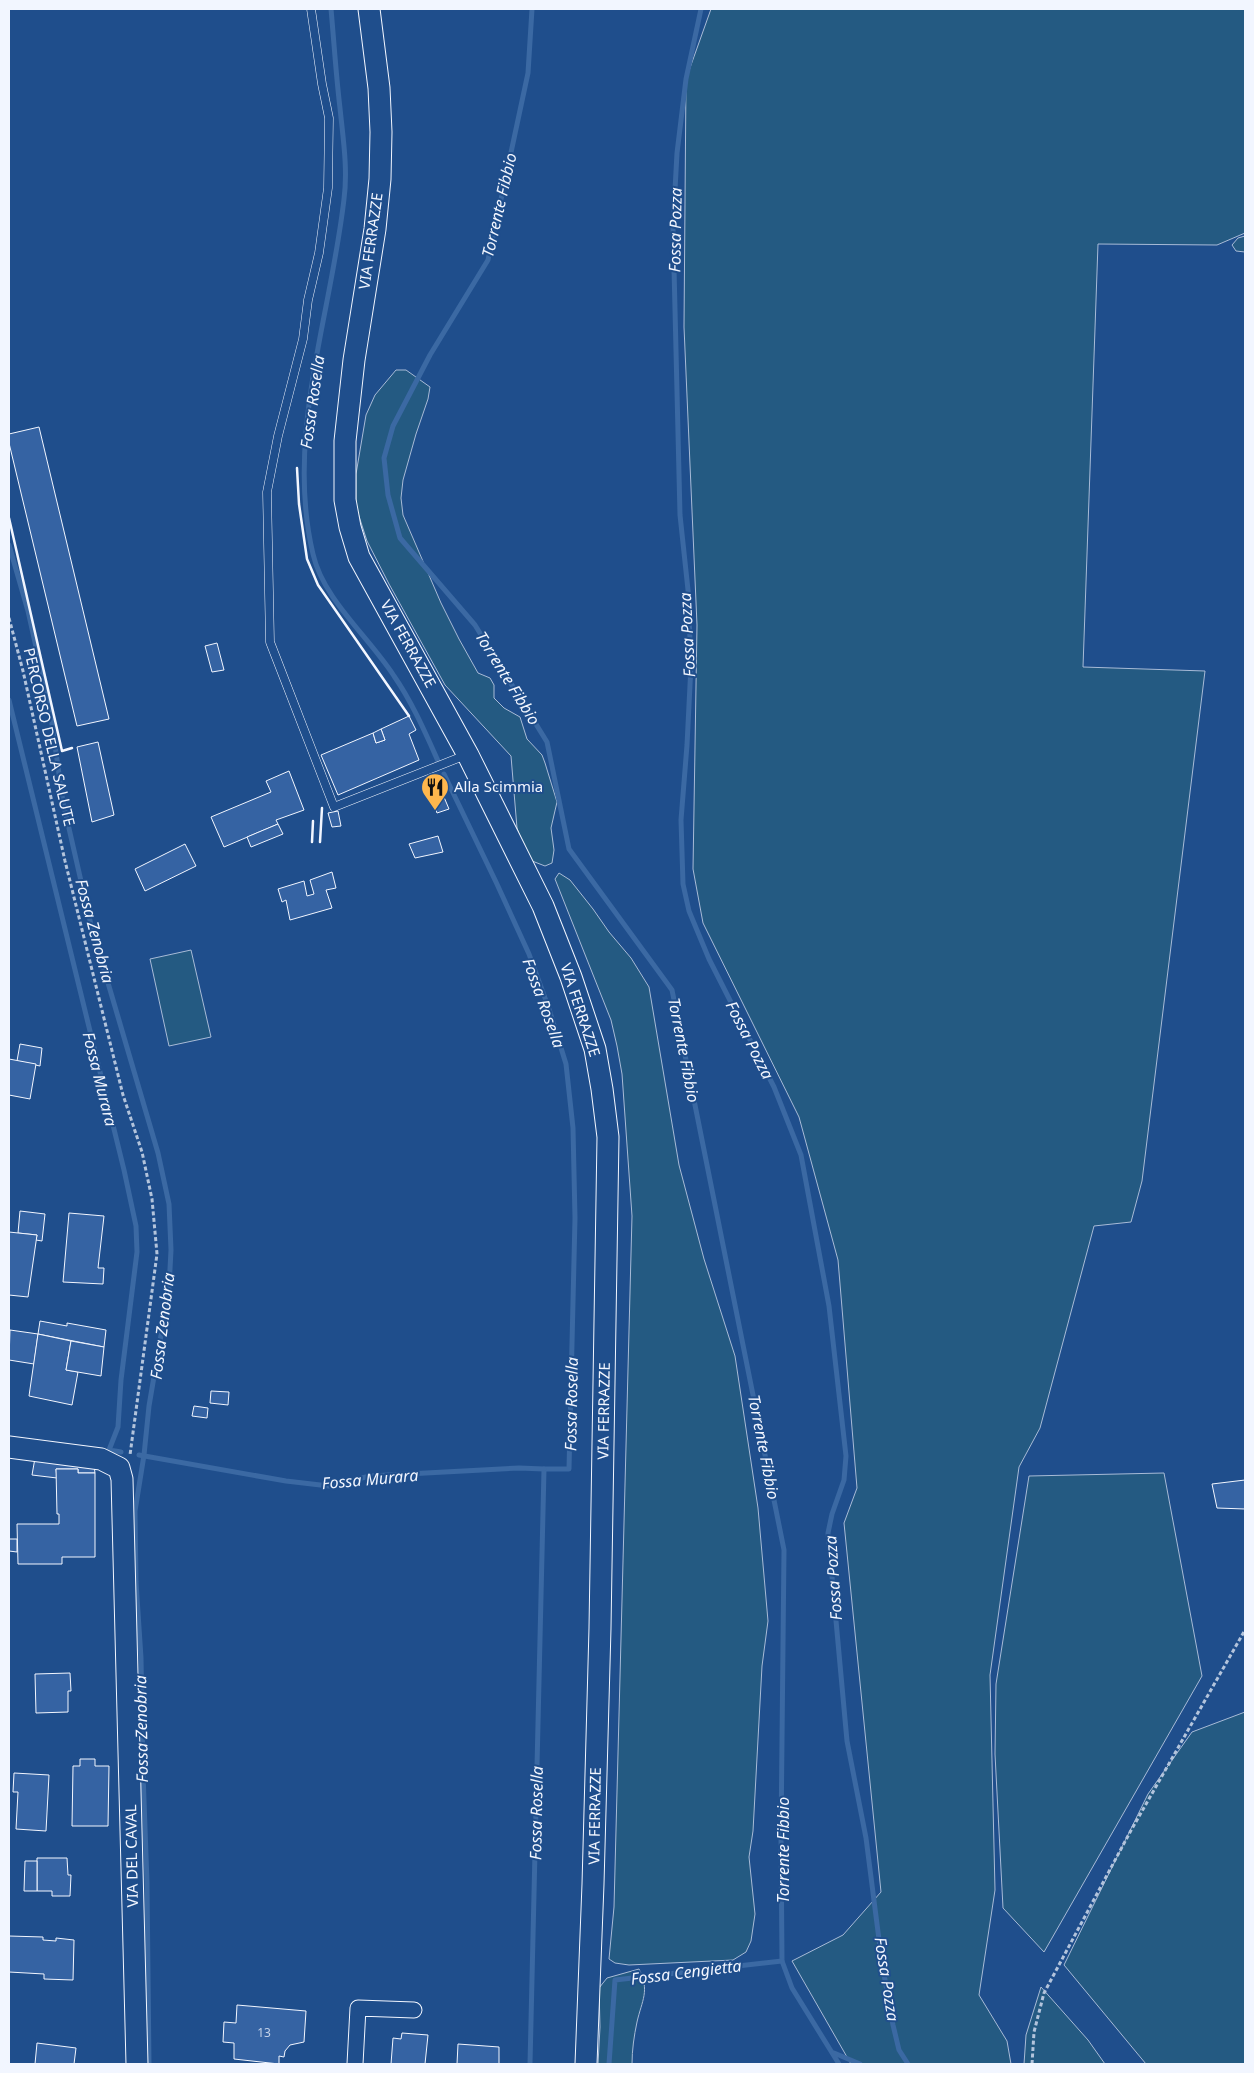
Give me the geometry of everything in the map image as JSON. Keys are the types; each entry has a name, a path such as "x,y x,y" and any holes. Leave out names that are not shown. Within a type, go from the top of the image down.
{"street":[{"name":"VIA FERRAZZE","path":"369,9 379,88 381,132 380,179 375,229 354,360 345,441 345,500 350,527 360,557 468,755 543,906 571,977 595,1049 608,1137 600,1628 586,2064"},
{"path":"9,1447 101,1459 119,1468"},
{"name":"VIA DEL CAVAL","path":"119,1468 122,1479 137,2064"},
{"path":"355,2064 358,2008 414,2010"}],"lane":[{"path":"311,9 329,118 328,188 319,253 308,300 304,339 278,436 267,492 270,642 334,807 468,755"}],"path":[{"name":"PERCORSO DELLA SALUTE","path":"9,618 23,671 65,862 123,1095 142,1152 152,1199 157,1254 132,1449 128,1460 119,1468"},
{"path":"1032,2064 1034,2032 1044,1993 1130,1834 1245,1630"}],"shaded area":[{"path":"711,9 1245,9 1245,233 1217,245 1098,244 1083,667 1205,671 1142,1181 1131,1222 1094,1226 1040,1428 1019,1467 990,1675 995,1890 979,1995 1007,2041 1011,2064 851,2064 792,1961 843,1935 881,1892 844,1523 857,1488 838,1260 799,1117 703,923 693,869 697,625 684,327 686,79"},
{"path":"1245,236 1245,252 1236,251 1232,245 1238,238"},
{"path":"396,370 406,370 430,387 403,480 401,498 403,515 441,603 478,673 490,678 494,685 494,698 504,708 520,717 527,739 542,755 557,802 551,828 554,850 552,863 545,866 527,859 517,828 511,756 445,685 367,541 356,507 356,474 366,415 375,395"},
{"path":"559,873 570,880 593,909 631,958 649,987 679,1165 704,1259 735,1356 758,1508 768,1621 762,1666 753,1831 749,1857 755,1914 751,1941 746,1952 733,1960 629,1965 615,1963 609,1959 614,1907 632,1216 622,1074 617,1046 611,1020 555,879"},
{"path":"191,950 211,1037 169,1046 150,959"},
{"path":"1164,1473 1202,1676 1044,1952 1003,1908 995,1754 996,1684 1029,1476"},
{"path":"1245,1712 1245,2064 1146,2064 1064,1965 1148,1794 1192,1732"},
{"path":"639,1969 645,1990 635,2032 632,2064 598,2064 600,2027 599,1988 607,1978"},
{"path":"1041,1987 1088,2040 1105,2064 1024,2064 1026,2035"}],"building":[{"path":"39,427 109,719 77,726 9,443 9,434"},
{"path":"217,643 224,670 212,672 205,646"},
{"path":"409,716 416,730 409,734 419,760 338,795 321,755 373,733 376,743 385,740 381,729"},
{"path":"381,729 385,740 376,743 373,733"},
{"path":"98,742 114,815 92,822 77,747"},
{"path":"289,771 304,810 276,820 278,824 224,847 211,817 271,792 266,781"},
{"path":"436,778 449,809 437,813 426,783"},
{"path":"338,811 341,826 332,827 328,813"},
{"path":"278,824 283,834 251,847 247,837"},
{"path":"438,836 443,852 415,858 409,844"},
{"path":"185,844 196,866 145,891 135,869"},
{"path":"332,872 336,888 326,890 332,908 290,920 286,900 282,902 278,889 304,881 307,896 314,894 310,880"},
{"path":"20,1044 42,1048 40,1066 17,1061"},
{"path":"9,1059 36,1064 30,1099 9,1095"},
{"path":"20,1211 45,1214 42,1241 36,1240 37,1235 18,1233"},
{"path":"69,1213 104,1216 98,1268 104,1268 103,1284 63,1282"},
{"path":"9,1232 37,1235 28,1297 9,1295"},
{"path":"40,1321 67,1326 67,1323 106,1330 104,1347 38,1334"},
{"path":"10,1330 38,1334 34,1364 9,1360"},
{"path":"38,1334 71,1341 66,1370 78,1372 72,1405 29,1396"},
{"path":"71,1341 104,1347 101,1376 66,1370"},
{"path":"211,1391 229,1392 228,1405 210,1403"},
{"path":"194,1406 208,1408 207,1418 192,1416"},
{"path":"35,1458 94,1465 95,1473 78,1473 78,1469 56,1469 57,1478 32,1475"},
{"path":"56,1469 78,1469 78,1473 95,1473 95,1557 62,1557 62,1564 18,1564 17,1524 59,1524"},
{"path":"1245,1480 1245,1509 1217,1508 1212,1484"},
{"path":"9,1539 17,1539 17,1552 9,1551"},
{"path":"70,1673 71,1691 68,1691 68,1712 36,1713 35,1674"},
{"path":"80,1759 95,1759 95,1766 109,1766 108,1826 72,1826 73,1766 80,1766"},
{"path":"14,1773 49,1775 46,1831 16,1829 18,1792 13,1792"},
{"path":"37,1858 67,1858 68,1875 71,1875 70,1896 52,1896 52,1891 37,1891"},
{"path":"25,1861 37,1861 37,1891 24,1891"},
{"path":"9,1936 43,1937 43,1940 56,1941 56,1938 74,1940 73,1980 44,1979 44,1974 9,1972"},
{"path":"237,2005 306,2011 304,2042 290,2045 285,2051 284,2057 279,2056 279,2064 234,2059 234,2043 223,2042 224,2022 236,2023"},
{"path":"402,2033 428,2035 425,2064 391,2064 393,2038 401,2039"},
{"path":"37,2043 76,2048 74,2064 35,2064"},
{"path":"458,2044 499,2047 499,2064 457,2064"}],"waterway":[{"name":"Fossa Rosella","path":"331,9 345,154 345,188 338,243 313,376 307,421 304,465 306,510 313,554 318,571 326,587 384,661 401,686 418,717 438,761"},
{"name":"Torrente Fibbio","path":"532,9 528,73 488,260 430,355 393,426 384,458 388,495 400,538 475,625 547,742 569,849 672,990 784,1550 781,1835 782,1961 792,1988 839,2064"},
{"name":"Fossa Pozza","path":"701,9 686,79 677,153 673,227 680,515 688,590 691,665 681,820 683,884 689,911 709,959 774,1087 801,1155 829,1306 846,1456 844,1480 832,1514 828,1533 847,1741 866,1838 882,1963 893,2025 899,2050 908,2064"},
{"name":"Fossa Zenobria","path":"9,545 28,611 50,710 63,802 91,925 158,1153 169,1204 171,1250 169,1288 149,1406 144,1455 135,1511 147,1882 149,2064"},
{"name":"Fossa Murara","path":"9,700 136,1226 137,1252 121,1380 118,1427 109,1450 121,1452"},
{"name":"Fossa Rosella","path":"444,774 529,954 566,1064 573,1128 575,1218 569,1469 544,1469 530,2064"},
{"name":"Fossa Murara","path":"139,1455 286,1481 329,1486 370,1476 519,1468 544,1469"},
{"name":"Fossa Cengietta","path":"609,2064 615,1980 782,1961"},
{"path":"834,2053 860,2064"}],"wall":[{"path":"297,468 299,504 307,559 318,585 409,716"},
{"path":"9,518 62,751 72,748"},
{"path":"320,842 322,808"},
{"path":"312,842 313,821"}],"place":[{"name":"Alla Scimmia","path":"435,811"}]}
